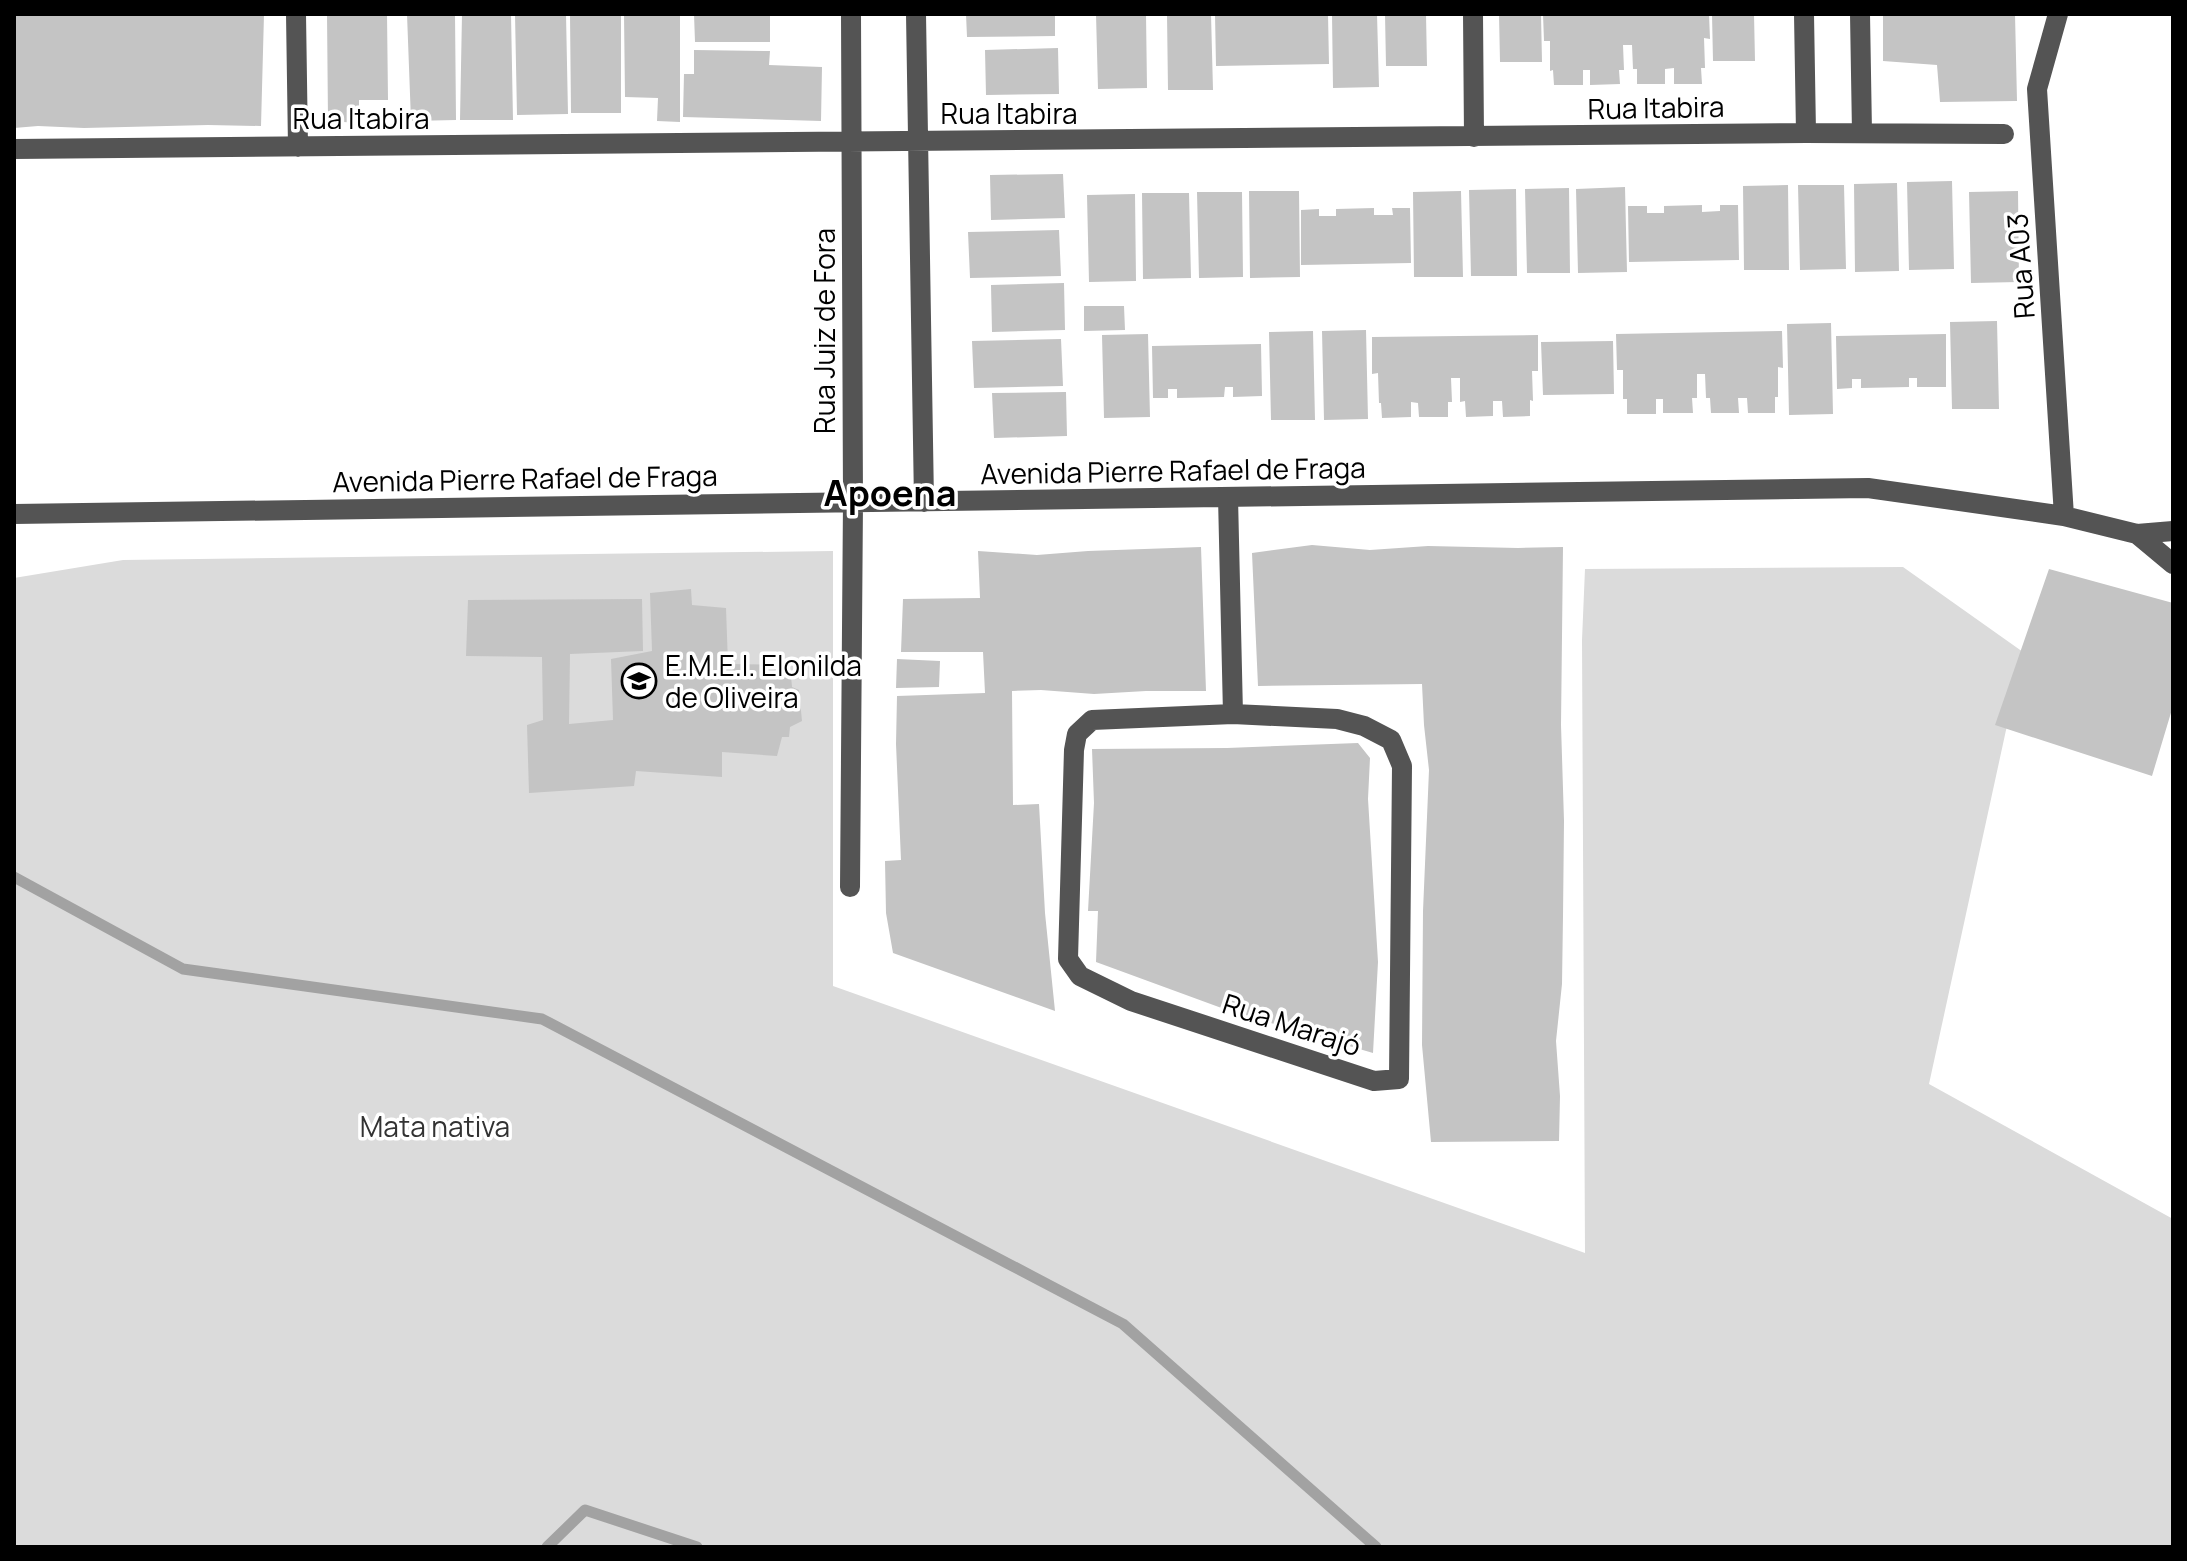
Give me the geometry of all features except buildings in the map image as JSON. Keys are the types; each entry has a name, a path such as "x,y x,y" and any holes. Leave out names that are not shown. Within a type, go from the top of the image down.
{"street":[{"path":"296,14 298,147"},
{"name":"Rua Juiz de Fora","path":"850,887 853,501 851,14"},
{"path":"916,14 924,502"},
{"path":"1473,14 1474,137"},
{"path":"1804,14 1806,133"},
{"path":"1860,14 1862,133"},
{"name":"Rua A03","path":"2058,14 2037,89 2064,516"},
{"name":"Rua Itabira","path":"14,149 1806,133 2004,134"},
{"name":"Avenida Pierre Rafael de Fraga","path":"14,514 1868,488 2064,516 2137,534"},
{"path":"1228,497 1233,714"},
{"path":"2137,534 2173,531"},
{"path":"2137,534 2173,564"},
{"name":"Rua Marajó","path":"1233,714 1337,719 1364,726 1391,740 1402,766 1399,1079 1374,1081 1131,1001 1080,976 1068,959 1073,765 1077,734 1092,720 1233,714"}],"green space":[{"name":"Mata nativa","path":"833,551 833,986 1585,1253 1582,640 1585,569 1903,567 2023,652 1929,1084 2173,1219 2173,1547 14,1547 14,578 123,560"}],"waterway":[{"path":"14,877 183,969 542,1019 1123,1324 1376,1547"},
{"path":"547,1547 585,1510 697,1547"}],"place":[{"name":"E.M.E.I. Elonilda de Oliveira","path":"639,681"}],"district":[{"name":"Apoena","path":"890,492"}]}
